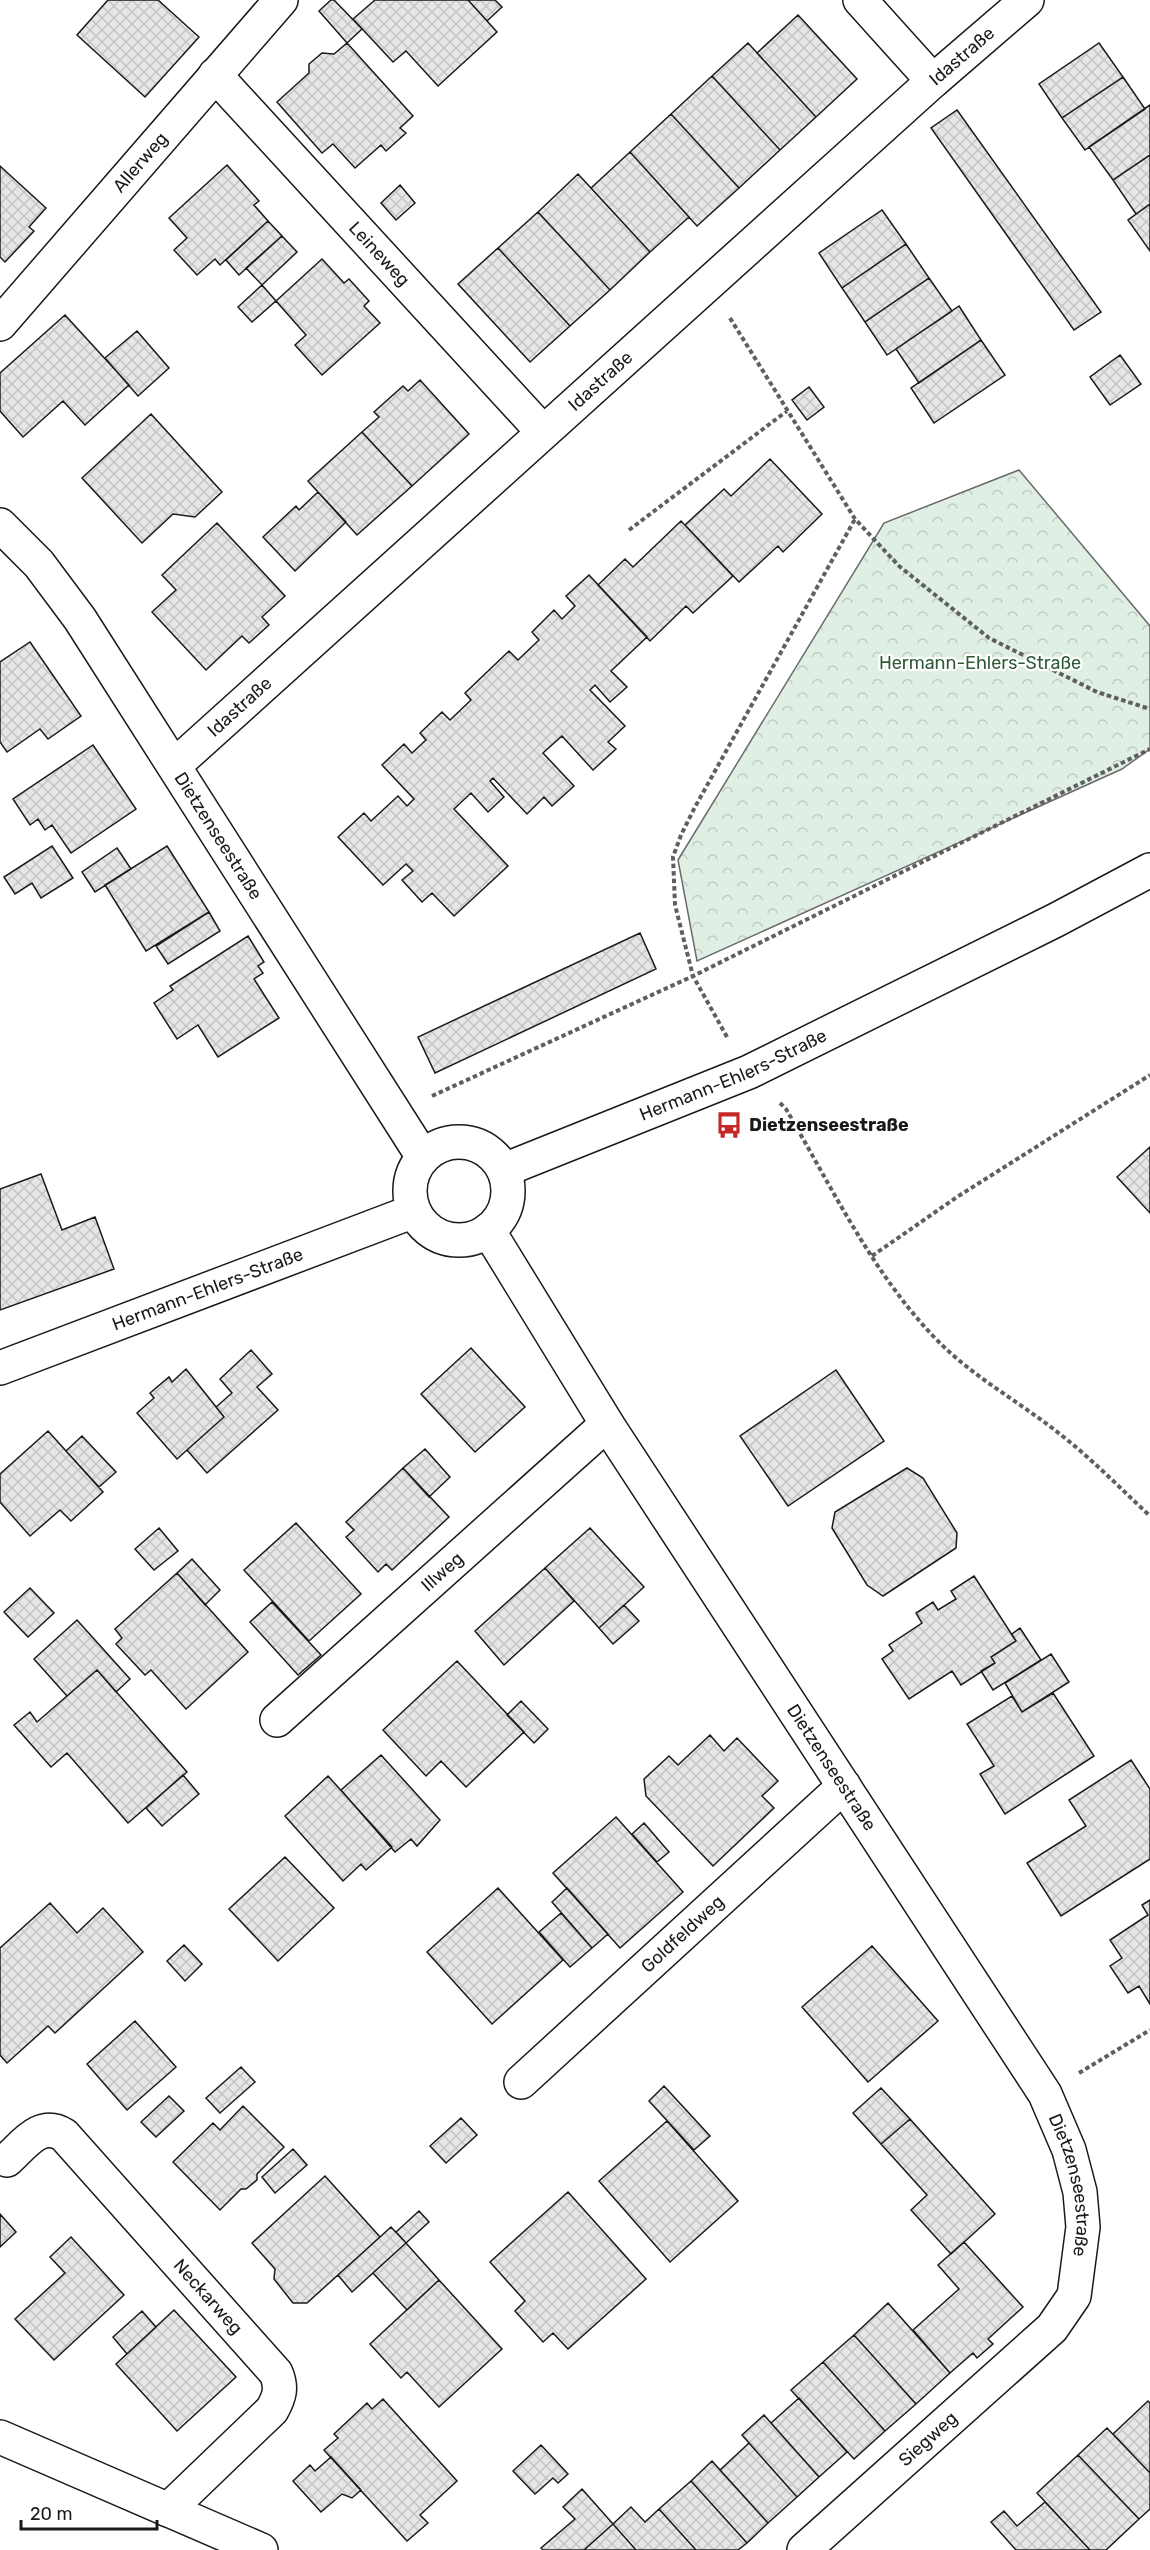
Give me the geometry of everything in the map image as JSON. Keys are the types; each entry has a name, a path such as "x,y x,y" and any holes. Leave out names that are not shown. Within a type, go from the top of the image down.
{"street":[{"name":"Allerweg","path":"0,324 281,0"},
{"path":"860,0 933,81"},
{"name":"Idastraße","path":"175,765 933,81 1027,0"},
{"name":"Leineweg","path":"215,75 543,432"},
{"name":"Dietzenseestraße","path":"0,525 39,564 80,619 423,1157"},
{"name":"Hermann-Ehlers-Straße","path":"504,1170 748,1072 1056,920 1150,870"},
{"path":"446,1143 473,1144 486,1149 504,1170 507,1183 506,1203 498,1221 488,1230 468,1239 446,1238 433,1233 414,1211 410,1197 410,1183 415,1168 434,1148 446,1143"},
{"name":"Hermann-Ehlers-Straße","path":"0,1368 414,1211"},
{"name":"Dietzenseestraße","path":"488,1230 607,1424 1045,2094 1069,2150 1080,2192 1083,2227 1074,2296 1052,2328"},
{"name":"Illweg","path":"277,1720 607,1424"},
{"name":"Goldfeldweg","path":"521,2082 844,1786"},
{"name":"Neckarweg","path":"7,2160 38,2132 46,2129 56,2130 64,2135 276,2373 280,2384 279,2398 272,2410 168,2510"},
{"name":"Siegweg","path":"804,2550 1052,2328"},
{"path":"0,2438 261,2550"}],"path":[{"path":"708,284 855,519 899,567 989,638 1097,692 1150,709"},
{"path":"629,530 787,411"},
{"path":"855,519 681,835 673,857 675,905 693,976 748,1072 786,1109 872,1256 903,1300 934,1337 972,1372 1056,1431 1150,1516"},
{"path":"430,1096 693,976 1150,748"},
{"path":"872,1256 957,1197 1150,1075"},
{"path":"1045,2094 1150,2030"}],"green space":[{"name":"Hermann-Ehlers-Straße","path":"1019,470 1150,626 1150,749 1122,769 697,961 678,860 884,523"}],"building":[{"path":"108,0 158,0 199,37 145,97 77,35"},
{"path":"334,0 362,29 347,43 319,11"},
{"path":"375,0 468,0 497,32 438,86 406,51 393,62 353,19"},
{"path":"468,0 495,0 502,7 487,21"},
{"path":"798,15 857,79 816,117 757,53"},
{"path":"347,43 413,116 400,128 406,133 386,151 381,145 355,168 333,144 322,153 277,102 309,73 309,64 322,53 334,54"},
{"path":"748,43 816,117 780,150 712,76"},
{"path":"1099,43 1123,77 1062,118 1039,84"},
{"path":"712,76 780,150 739,188 671,114"},
{"path":"1123,77 1145,109 1085,150 1062,118"},
{"path":"1150,105 1150,155 1113,180 1089,147"},
{"path":"957,110 1101,312 1074,330 931,128"},
{"path":"671,114 739,188 697,226 630,152"},
{"path":"630,152 689,217 650,252 591,188"},
{"path":"1150,155 1150,204 1136,214 1113,180"},
{"path":"227,165 259,201 254,205 268,221 220,265 215,259 197,275 174,250 187,238 169,218"},
{"path":"0,166 46,208 29,227 34,231 5,262 0,257"},
{"path":"578,174 650,252 610,290 538,212"},
{"path":"400,185 415,203 396,220 381,203"},
{"path":"1150,204 1150,251 1128,220"},
{"path":"882,210 906,244 842,288 819,253"},
{"path":"538,212 610,290 570,326 498,248"},
{"path":"268,221 282,236 239,275 226,260"},
{"path":"282,236 297,252 262,285 246,268"},
{"path":"906,244 929,278 865,322 842,288"},
{"path":"498,248 570,326 530,362 458,284"},
{"path":"322,259 344,283 349,279 369,301 364,306 380,323 322,375 295,345 306,335 276,301"},
{"path":"929,278 952,311 887,355 865,322"},
{"path":"262,285 276,301 252,322 238,307"},
{"path":"959,306 981,340 919,383 896,349"},
{"path":"65,315 129,385 85,425 63,401 23,437 0,411 0,373"},
{"path":"137,331 169,368 138,396 105,358"},
{"path":"981,340 1005,375 934,423 911,388"},
{"path":"1120,355 1141,384 1110,405 1090,377"},
{"path":"420,380 469,434 412,486 362,432 379,417 374,412 403,386 408,391"},
{"path":"809,387 824,407 807,420 792,400"},
{"path":"151,414 222,492 195,517 173,514 142,543 82,478"},
{"path":"362,432 412,486 357,535 308,481"},
{"path":"770,459 822,514 783,552 778,546 739,582 685,525 724,489 731,496"},
{"path":"318,492 346,522 295,571 263,537 296,506 299,510"},
{"path":"681,521 733,576 693,613 686,606 650,641 598,585 625,559 633,567"},
{"path":"217,523 285,596 262,617 269,625 249,643 242,636 206,670 152,612 176,590 162,575"},
{"path":"589,575 647,637 611,671 627,687 610,702 595,685 590,690 625,726 608,742 616,749 593,770 562,736 543,753 574,786 552,806 544,797 527,814 493,778 490,781 504,797 488,812 471,793 454,809 508,866 454,916 432,893 422,902 402,880 413,871 406,864 383,885 338,837 364,813 371,821 398,796 407,806 414,799 382,765 404,744 412,753 426,740 420,733 442,712 450,720 471,700 465,693 509,651 518,660 539,640 532,632 554,610 562,619 575,606 566,596"},
{"path":"30,642 81,716 48,739 40,729 7,752 0,742 0,662"},
{"path":"93,745 136,809 71,853 52,825 45,830 38,819 30,825 13,799"},
{"path":"52,846 73,878 41,898 32,883 15,894 4,877"},
{"path":"167,846 209,912 146,951 105,885"},
{"path":"117,848 131,869 95,892 82,872"},
{"path":"209,912 220,931 168,964 156,946"},
{"path":"640,933 656,969 435,1073 418,1037"},
{"path":"248,936 264,962 258,966 263,973 254,979 279,1018 218,1057 198,1025 177,1039 154,1003 173,990 170,986"},
{"path":"1150,1147 1150,1213 1117,1177"},
{"path":"41,1174 62,1230 95,1217 114,1269 0,1310 0,1189"},
{"path":"471,1348 525,1407 475,1452 421,1394"},
{"path":"251,1350 272,1374 257,1387 278,1410 207,1473 187,1450 224,1417 216,1407 232,1393 220,1379"},
{"path":"186,1369 224,1417 177,1459 137,1413 154,1398 150,1393 169,1377 172,1382"},
{"path":"836,1370 884,1441 788,1506 740,1436"},
{"path":"48,1431 103,1492 71,1521 60,1510 30,1536 0,1502 0,1474"},
{"path":"82,1436 116,1472 99,1487 66,1451"},
{"path":"425,1449 450,1477 429,1497 403,1468"},
{"path":"403,1468 449,1517 392,1570 386,1564 378,1572 346,1537 354,1530 346,1522"},
{"path":"907,1468 923,1478 957,1533 956,1548 883,1596 867,1585 832,1528 835,1512"},
{"path":"296,1523 361,1594 309,1641 244,1570"},
{"path":"159,1528 178,1551 154,1570 135,1549"},
{"path":"590,1528 644,1587 599,1628 545,1568"},
{"path":"192,1559 220,1590 205,1605 177,1573"},
{"path":"545,1568 574,1601 504,1665 475,1631"},
{"path":"177,1573 248,1652 186,1709 151,1670 145,1675 116,1644 122,1638 115,1629"},
{"path":"974,1576 1016,1641 991,1657 995,1663 961,1685 952,1671 909,1699 882,1659 893,1651 889,1645 922,1623 916,1613 933,1602 938,1610 956,1599 951,1591"},
{"path":"30,1588 54,1613 28,1637 4,1612"},
{"path":"272,1602 321,1655 298,1675 250,1622"},
{"path":"624,1605 639,1621 613,1644 599,1628"},
{"path":"77,1620 130,1679 116,1692 97,1670 67,1696 34,1659"},
{"path":"1020,1628 1041,1660 993,1690 981,1671 995,1663 991,1657 1016,1641 1012,1634"},
{"path":"1051,1654 1069,1682 1022,1712 1005,1683"},
{"path":"457,1661 524,1732 466,1787 441,1761 426,1776 383,1730"},
{"path":"97,1670 187,1772 128,1823 67,1753 51,1767 14,1725 30,1712 37,1722"},
{"path":"1053,1693 1094,1756 1005,1814 980,1774 994,1766 967,1724 1012,1696 1022,1712"},
{"path":"521,1701 548,1729 534,1743 507,1715"},
{"path":"710,1735 724,1751 737,1738 778,1781 762,1796 774,1808 713,1866 646,1796 644,1779 669,1756 678,1765"},
{"path":"381,1755 440,1820 417,1846 411,1839 395,1852 341,1790"},
{"path":"1131,1760 1150,1789 1150,1859 1061,1916 1027,1863 1086,1826 1069,1800"},
{"path":"183,1775 199,1794 162,1826 146,1808"},
{"path":"328,1776 392,1847 366,1870 361,1864 343,1881 285,1816"},
{"path":"616,1817 683,1892 620,1948 553,1873"},
{"path":"644,1823 669,1852 657,1862 632,1834"},
{"path":"285,1857 334,1908 278,1961 229,1909"},
{"path":"498,1888 563,1960 492,2024 427,1952"},
{"path":"567,1888 608,1934 592,1948 552,1902"},
{"path":"1150,1900 1150,2004 1139,1986 1128,1993 1110,1966 1122,1958 1110,1940 1148,1915 1142,1905"},
{"path":"50,1903 77,1933 103,1908 143,1952 55,2033 48,2026 7,2063 0,2055 0,1948"},
{"path":"561,1913 592,1948 570,1967 539,1932"},
{"path":"184,1945 202,1964 185,1981 167,1961"},
{"path":"872,1946 938,2021 868,2082 802,2007"},
{"path":"135,2021 176,2067 127,2110 87,2064"},
{"path":"241,2067 255,2082 220,2113 206,2098"},
{"path":"664,2086 710,2136 694,2150 649,2101"},
{"path":"881,2088 910,2119 881,2144 853,2113"},
{"path":"169,2096 184,2111 156,2137 141,2122"},
{"path":"243,2106 284,2147 257,2174 257,2180 246,2189 241,2189 220,2210 173,2162 213,2123 220,2130"},
{"path":"461,2118 477,2135 446,2163 430,2146"},
{"path":"910,2119 995,2214 951,2254 911,2210 927,2195 881,2144"},
{"path":"667,2121 738,2201 670,2262 599,2181"},
{"path":"293,2149 307,2165 275,2193 262,2177"},
{"path":"325,2176 380,2237 307,2303 293,2303 274,2279 275,2269 252,2243"},
{"path":"568,2192 646,2279 568,2349 553,2333 543,2342 515,2311 525,2301 490,2262"},
{"path":"419,2211 429,2222 406,2243 396,2232"},
{"path":"0,2214 16,2232 0,2247"},
{"path":"391,2227 406,2243 352,2292 338,2275"},
{"path":"71,2237 124,2295 54,2360 15,2319 65,2273 50,2257"},
{"path":"964,2242 1023,2307 988,2339 993,2344 977,2358 973,2353 950,2373 913,2330 959,2289 938,2265"},
{"path":"406,2243 439,2280 407,2310 373,2273"},
{"path":"439,2280 502,2349 439,2407 407,2372 401,2378 370,2344"},
{"path":"888,2303 950,2373 916,2404 854,2335"},
{"path":"174,2310 236,2377 177,2431 116,2364"},
{"path":"142,2311 156,2327 127,2354 113,2337"},
{"path":"854,2335 916,2404 885,2431 823,2362"},
{"path":"823,2362 885,2431 854,2459 791,2390"},
{"path":"799,2398 847,2452 819,2477 771,2423"},
{"path":"383,2399 457,2481 420,2515 428,2523 407,2541 324,2450 338,2438 334,2434 367,2403 372,2409"},
{"path":"1148,2401 1150,2403 1150,2473 1113,2434"},
{"path":"764,2415 819,2477 797,2497 742,2435"},
{"path":"1107,2428 1150,2473 1150,2509 1139,2519 1078,2455"},
{"path":"749,2443 797,2497 768,2523 720,2470"},
{"path":"541,2445 568,2474 558,2483 553,2478 535,2494 513,2471"},
{"path":"1078,2455 1139,2519 1106,2550 1090,2550 1037,2493"},
{"path":"331,2457 361,2490 352,2498 342,2494 321,2512 293,2481 310,2465 315,2471"},
{"path":"712,2461 768,2523 747,2543 691,2481"},
{"path":"691,2481 747,2543 738,2550 696,2550 659,2509"},
{"path":"582,2489 613,2524 584,2550 543,2550 541,2548 575,2519 563,2507"},
{"path":"1045,2502 1090,2550 1016,2550 991,2522 1004,2511 1017,2526"},
{"path":"631,2507 645,2522 659,2509 696,2550 636,2550 613,2524"},
{"path":"613,2524 636,2550 584,2550"}],"place":[{"name":"Dietzenseestraße","path":"729,1125"}]}
